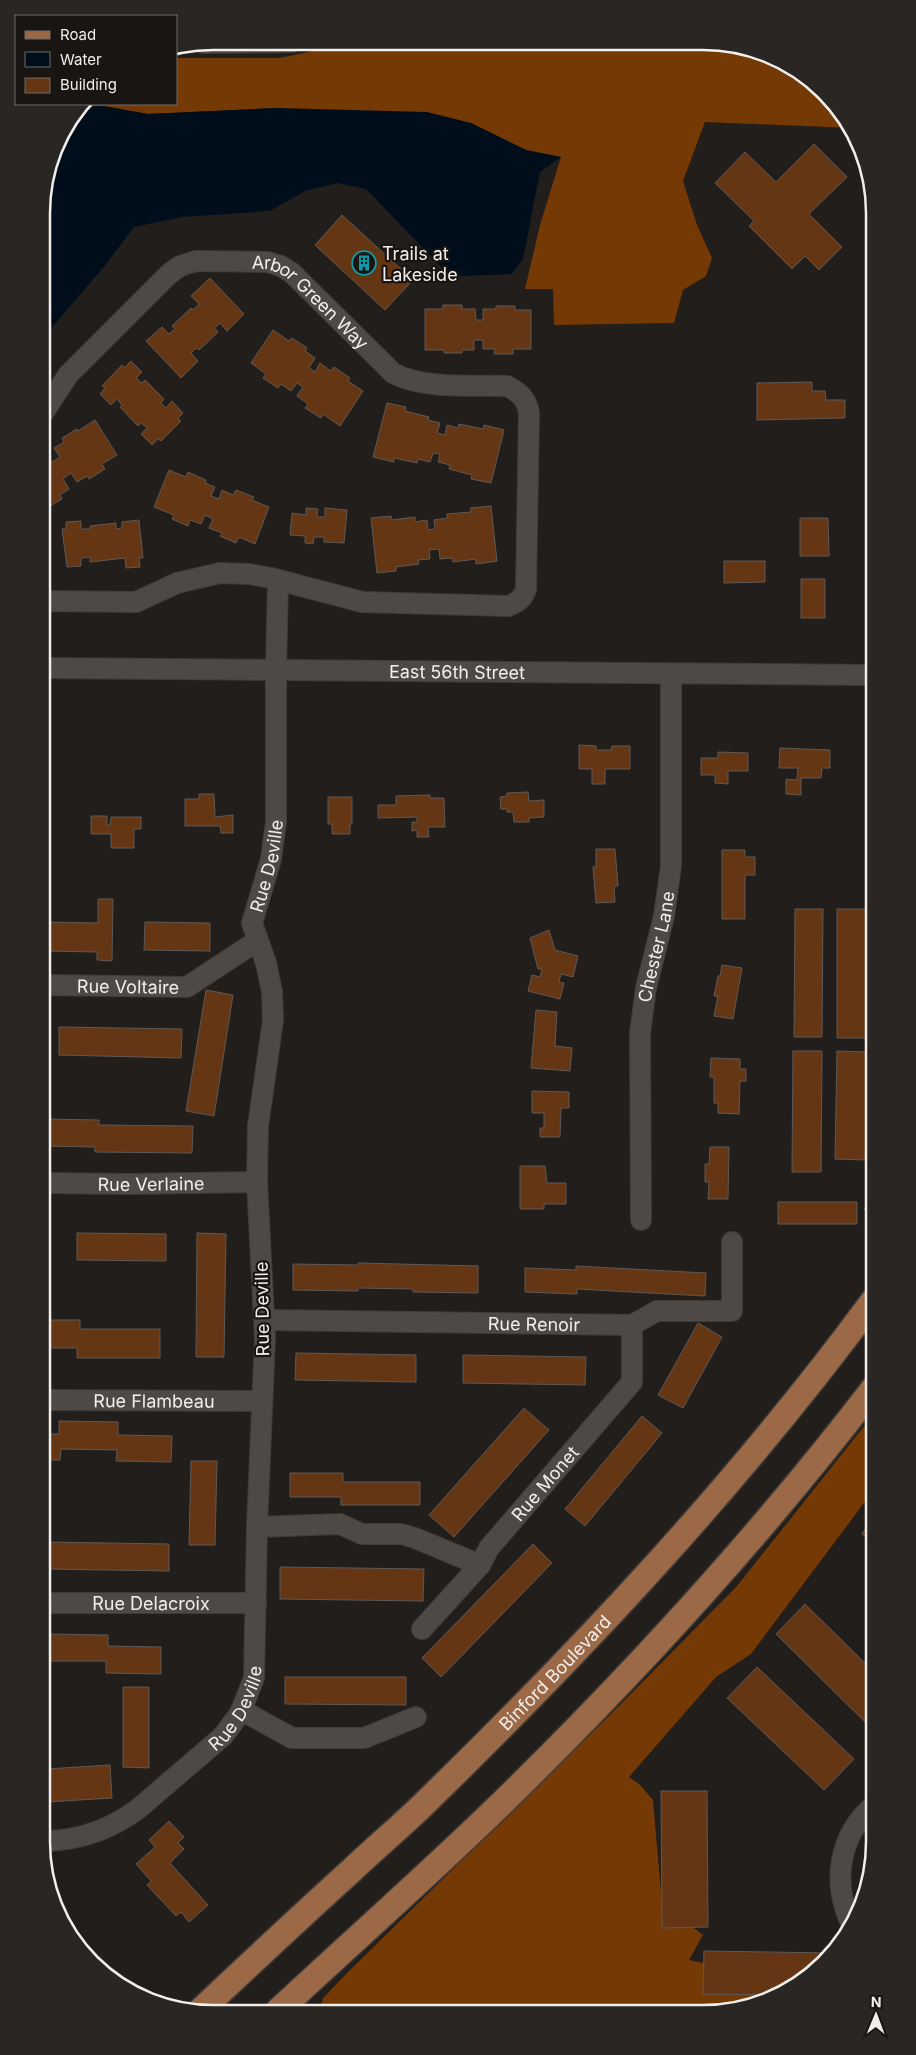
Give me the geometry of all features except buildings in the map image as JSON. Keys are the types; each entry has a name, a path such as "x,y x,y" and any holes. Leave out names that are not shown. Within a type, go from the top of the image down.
{"main road":[{"name":"Binford Boulevard","path":"206,2005 426,1802 516,1714 599,1628 678,1541 756,1449 866,1308"},
{"path":"284,2005 501,1804 616,1687 743,1546 806,1472 866,1397"}],"street":[{"name":"Arbor Green Way","path":"50,402 68,375 176,269 196,261 268,262 281,266 289,271 394,374 417,382 506,386 515,390 525,400 528,409 526,589 522,598 517,602 508,606 362,602 278,581"},
{"path":"50,601 136,602 177,583 220,573 249,574 278,581"},
{"name":"Rue Deville","path":"50,1842 91,1834 126,1818 223,1736 241,1710 254,1678 264,1320 257,1182 258,1126 273,1020 272,992 266,963 252,923 271,859 276,822 278,581"},
{"name":"East 56th Street","path":"50,668 866,675"},
{"name":"Chester Lane","path":"641,1220 640,1033 646,988 664,916 671,866 671,674"},
{"name":"Rue Voltaire","path":"50,985 187,987 257,941"},
{"name":"Rue Verlaine","path":"50,1183 257,1182"},
{"path":"632,1325 656,1311 732,1311 732,1242"},
{"name":"Rue Renoir","path":"264,1320 632,1325"},
{"name":"Rue Monet","path":"422,1629 480,1565 489,1548 632,1382 632,1325"},
{"name":"Rue Flambeau","path":"50,1400 262,1401"},
{"path":"257,1527 340,1524 362,1534 401,1534 480,1565"},
{"name":"Rue Delacroix","path":"50,1603 256,1603"},
{"path":"241,1710 292,1738 364,1738 416,1717"},
{"path":"848,1915 841,1893 842,1860 853,1830 866,1813"}],"shaded area":[{"path":"319,50 713,50 735,53 755,59 784,72 818,98 841,128 705,122 683,181 697,225 712,258 706,276 683,290 674,323 554,325 553,289 525,289 540,225 561,157 526,150 471,123 276,108 148,114 103,106 90,107 92,105 178,105 178,58 279,58"},
{"path":"866,1424 866,1500 751,1654 716,1677 629,1777 639,1784 653,1800 662,1904 703,1935 689,1960 786,1981 755,1996 724,2004 321,2005 323,1998 347,1973 613,1712 737,1586"}],"water":[{"path":"103,106 148,114 276,108 427,112 471,123 526,150 561,157 540,172 523,259 512,274 463,276 446,272 366,189 337,183 305,191 270,211 182,217 134,227 103,268 50,330 51,192 62,151 72,132 90,107"}],"place":[{"name":"Trails at Lakeside","path":"364,263"}]}
